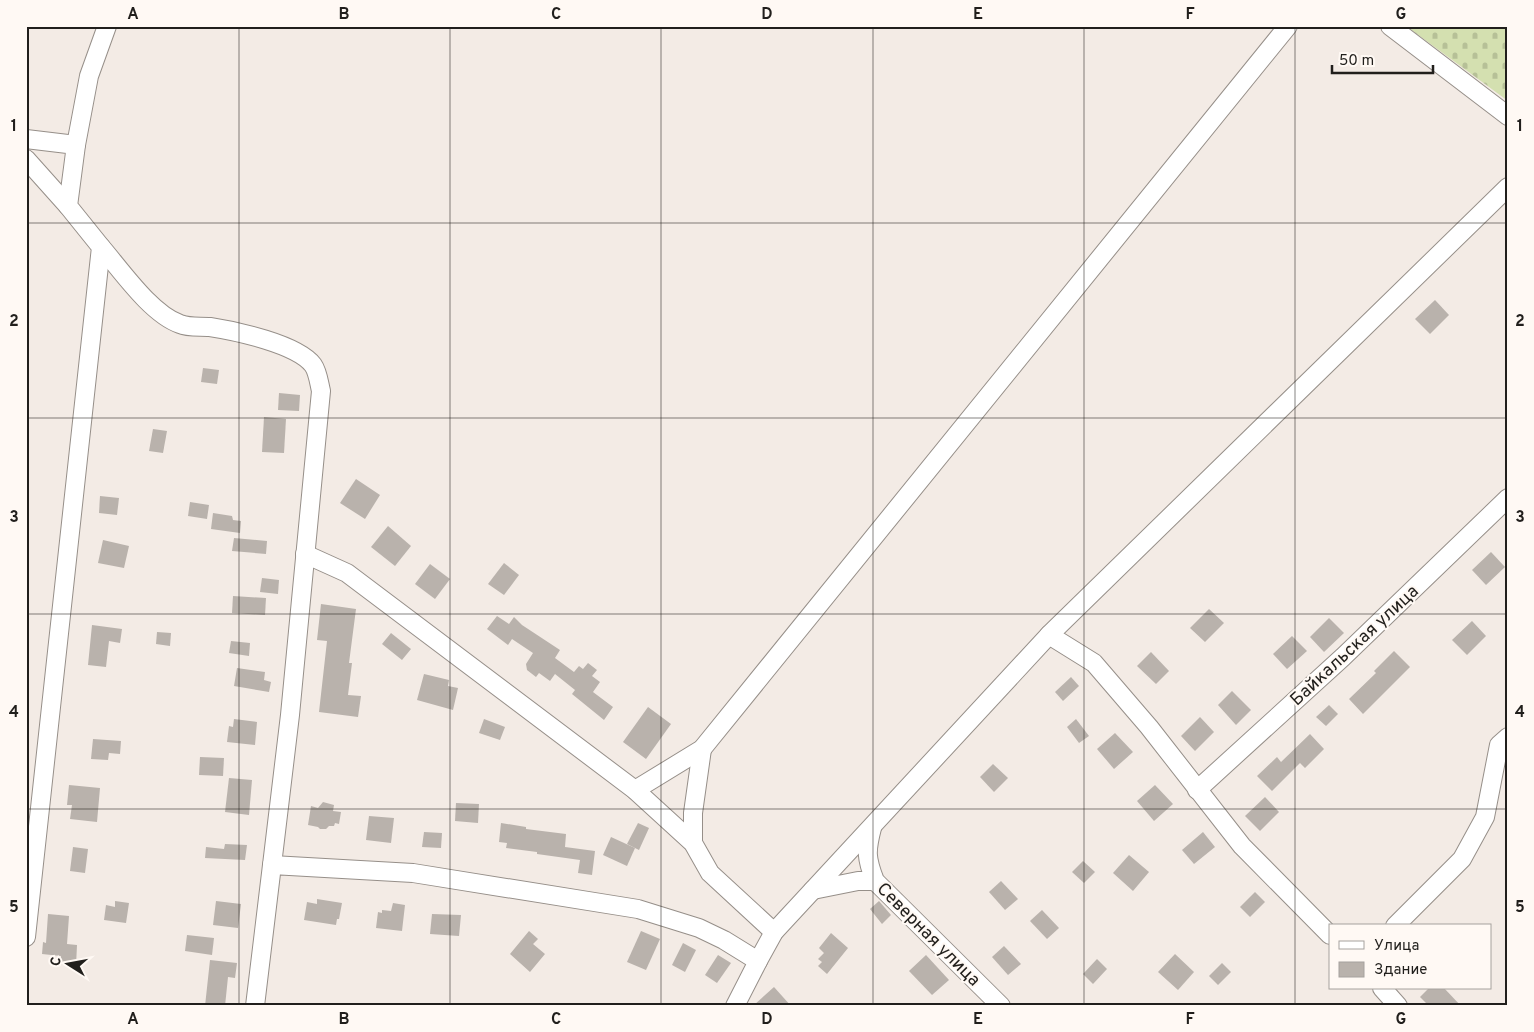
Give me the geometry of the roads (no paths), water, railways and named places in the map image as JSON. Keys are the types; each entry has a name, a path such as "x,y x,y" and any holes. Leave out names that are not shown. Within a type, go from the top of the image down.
{"street":[{"path":"68,206 76,144 90,76 107,26"},
{"path":"635,790 702,749 1288,26"},
{"path":"1390,26 1508,116"},
{"path":"26,140 76,144"},
{"path":"26,159 68,206 152,307 180,325 211,327 258,337 289,348 309,361 314,367 321,391 306,554 255,1006"},
{"path":"735,1006 774,932 1049,635 1508,187"},
{"path":"26,937 101,247"},
{"name":"Байкальская улица","path":"1197,790 1343,657 1508,498"},
{"path":"306,554 347,573 635,790 693,843 710,873 774,932"},
{"path":"1049,635 1094,663 1149,727 1242,846 1329,934"},
{"path":"1397,924 1462,860 1485,817 1503,741"},
{"path":"693,843 693,813 702,749"},
{"name":"Северная улица","path":"873,826 867,850 869,866 875,881 1001,1006"},
{"path":"272,865 413,873 638,909 700,928 758,961"},
{"path":"813,890 858,881 875,881"},
{"path":"1384,990 1398,1006"}]}
